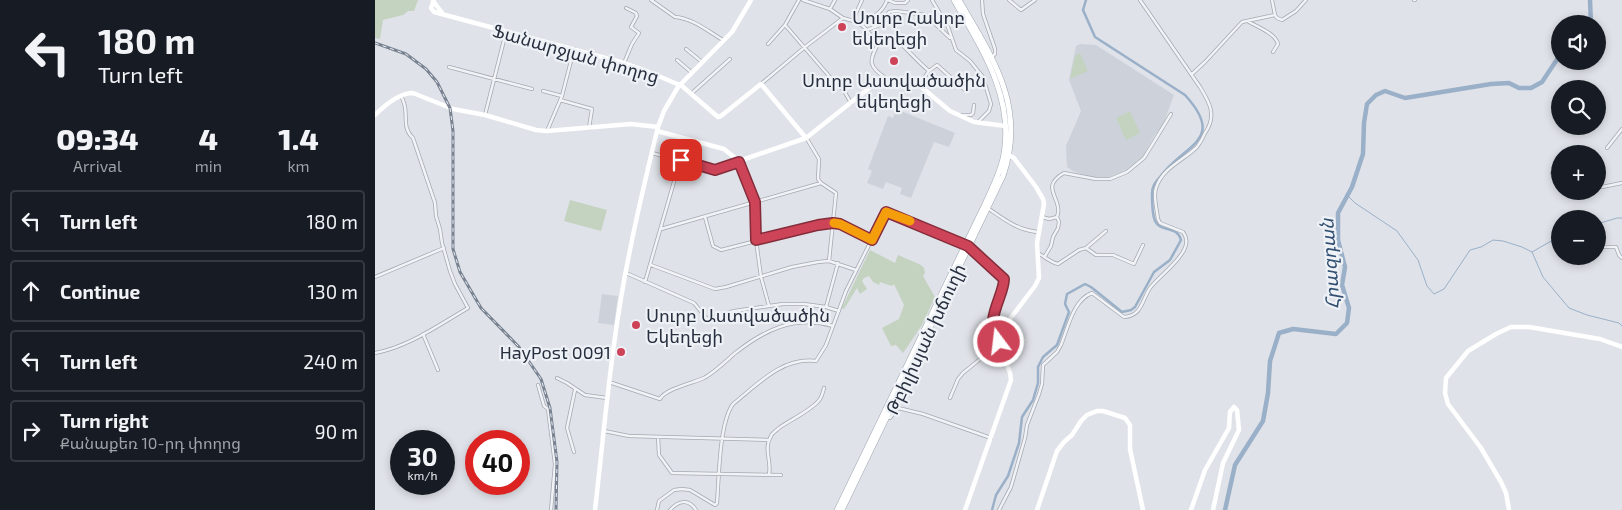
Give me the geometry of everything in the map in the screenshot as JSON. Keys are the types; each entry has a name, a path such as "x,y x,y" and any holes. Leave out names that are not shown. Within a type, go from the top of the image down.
{"main road":[{"name":"Թբիլիսյան խճուղի","path":"841,510 888,417 1007,154 1003,100 987,58 954,0"},
{"name":"Թբիլիսյան խճուղի","path":"837,510 1003,176 1011,127 1008,99 992,58 959,0"}],"street":[{"path":"651,0 675,17 699,26 724,41"},
{"path":"595,510 609,382 629,251 658,129 664,111 679,85 732,32 751,0"},
{"path":"768,44 785,25 801,0 816,2 843,18 853,20 862,25 874,40 879,42 897,40 929,72"},
{"path":"830,9 835,0"},
{"path":"853,20 862,0"},
{"path":"862,25 879,13 888,0 905,3 907,0"},
{"path":"932,0 948,27 955,50 970,61 983,77 991,100 989,111 978,122"},
{"path":"982,0 983,14 995,48 992,58"},
{"path":"1009,0 1021,10 1035,0"},
{"path":"999,510 1011,487 1023,447 1027,425 1042,384 1043,365 1057,352 1061,345 1079,302 1092,293 1124,317 1129,317 1139,310 1151,287 1173,265 1187,244 1187,239 1183,232 1161,223 1158,219 1155,190 1168,169 1197,146 1212,119 1211,111 1208,99 1140,0"},
{"path":"1272,0 1275,15 1282,20 1295,11 1305,0"},
{"name":"Ֆանարջյան փողոց","path":"434,1 431,8 432,11 624,63 679,85 691,92 716,116 720,117 843,18"},
{"path":"892,2 892,11"},
{"path":"624,63 639,33 631,28 637,16 636,13 627,8"},
{"path":"867,30 882,24 889,12 917,13 926,16 951,40"},
{"path":"1192,74 1242,22 1275,15"},
{"path":"1247,21 1272,35 1277,40 1278,44 1273,52"},
{"path":"785,25 836,84 842,88 851,103"},
{"path":"485,115 506,32"},
{"path":"879,42 872,54 871,62 876,70 888,79 919,85 950,111 959,116 978,122 1005,126"},
{"path":"547,131 561,100 574,49"},
{"path":"686,49 702,62"},
{"path":"691,92 729,59"},
{"path":"677,60 691,72"},
{"path":"919,85 935,66 939,66 965,90 968,90"},
{"path":"449,67 532,89"},
{"path":"652,153 715,170 806,138 878,81 888,79"},
{"path":"761,84 806,138 819,159 818,179 836,192 829,261"},
{"path":"543,91 562,96"},
{"path":"375,115 401,96 413,93 453,109 485,115 536,130 547,131 631,124 658,129 724,149 739,162 755,202 756,240 761,276 769,306"},
{"path":"375,353 393,349 468,308 455,284 436,216 435,204 413,138 408,132 401,96"},
{"path":"561,100 592,109 589,128"},
{"path":"959,116 971,115 973,105"},
{"path":"1045,256 1051,246 1059,222 1057,217 1059,212 1051,188 1052,183 1058,176 1064,173 1096,179 1110,179 1127,172 1144,158 1171,114"},
{"path":"1607,148 1622,130"},
{"path":"950,398 960,376 990,351 999,340 1000,332 1037,282 1040,273 1037,243 1044,204 1041,194 1014,158 1007,154"},
{"path":"645,282 681,160"},
{"path":"661,229 821,183"},
{"path":"1606,187 1622,183"},
{"path":"987,208 1015,227 1028,232 1039,232"},
{"path":"712,505 715,506 717,503 722,439 729,409 777,369 787,364 806,360 816,361 826,345 846,291 886,212 967,246 1004,279 993,318 995,334 1011,373 1011,380 965,510"},
{"path":"705,217 713,246 717,249 725,250 756,240 833,223 840,224 872,240"},
{"path":"1042,217 1049,219 1057,217"},
{"path":"1038,253 1045,256 1051,262 1058,264 1079,250 1086,248 1106,232"},
{"path":"1086,248 1096,255 1113,255 1134,264 1143,245"},
{"path":"1606,247 1615,247 1622,258"},
{"path":"375,277 444,248"},
{"path":"651,265 715,289 792,267 829,261 856,270"},
{"path":"826,307 838,263"},
{"path":"626,273 694,302 707,319 734,311 804,304 826,307 839,312"},
{"path":"609,382 660,399 664,393 706,377 760,335 784,326 807,322 820,322 833,326"},
{"path":"1509,510 1506,493 1501,482 1481,448 1449,404 1445,393 1446,378 1468,351 1511,327 1529,327 1600,339 1622,347"},
{"path":"423,334 438,370"},
{"path":"557,378 585,395 607,398"},
{"path":"539,385 544,406 547,409 555,464 551,510"},
{"path":"769,475 771,466 768,454 771,435 816,404 821,398 824,388"},
{"path":"574,452 567,428 575,390"},
{"path":"1191,510 1205,470 1229,428 1230,412 1234,407 1237,410 1239,430 1223,463 1213,510"},
{"path":"888,417 891,418 898,408 923,414 991,438"},
{"path":"1037,510 1057,451 1072,436 1081,420 1087,415 1103,410 1125,418 1130,425 1130,449 1143,510"},
{"path":"603,431 629,436 769,440"},
{"path":"659,437 659,455 672,473 781,475"},
{"path":"657,510 659,501 677,489 690,490 712,505"},
{"path":"670,510 677,504 685,501 696,510"},
{"path":"711,510 712,505"}],"shaded area":[{"path":"1080,44 1096,45 1174,95 1163,125 1154,136 1143,156 1126,170 1109,177 1089,177 1067,167 1066,146 1081,111 1069,80 1076,46"},
{"path":"896,109 955,133 949,147 934,142 911,198 900,194 902,188 886,182 883,189 867,183 872,171 868,169 888,116 893,118"},
{"path":"602,294 618,296 614,325 598,323"}],"green space":[{"path":"375,0 418,0 414,11 408,11 403,15 383,20 380,39 375,38"},
{"path":"1080,53 1088,71 1070,79 1075,56"},
{"path":"1130,111 1140,133 1126,140 1116,118"},
{"path":"570,200 607,210 601,231 564,221"},
{"path":"870,250 895,263 898,255 921,265 925,273 923,276 935,297 922,325 903,353 896,345 891,346 882,328 899,319 904,305 894,284 892,286 880,282 879,285 873,282 869,276 864,278 862,281 867,289 860,294 857,288 844,309 842,308"}],"waterway":[{"path":"992,510 996,495 1008,476 1019,443 1022,417 1033,400 1038,383 1038,367 1043,357 1057,345 1069,312 1065,304 1067,294 1085,284 1122,312 1135,307 1154,272 1170,260 1181,240 1176,232 1161,227 1155,221 1152,204 1153,187 1170,166 1190,149 1202,132 1202,123 1197,110 1185,95 1095,37 1083,10 1086,0"},
{"name":"Հրազդան","path":"1590,0 1591,15"},
{"name":"Հրազդան","path":"1225,510 1235,465 1263,421 1268,393 1270,361 1279,333 1293,329 1336,334 1347,323 1349,308 1342,285 1345,267 1338,240 1338,213 1352,187 1363,154 1367,104 1376,95 1385,91 1405,98 1491,84 1509,83 1519,88 1531,88 1542,82 1551,68"},
{"path":"1347,195 1355,203 1397,231 1418,260 1427,286 1434,294 1444,289 1470,250 1481,247 1493,240 1503,241 1532,252 1543,277 1569,308 1587,315 1619,323 1622,326"},
{"path":"1606,221 1622,218"},
{"path":"1532,252 1551,241"}],"railway":[{"path":"375,43 406,54 426,69 437,82 450,108 453,131 453,249 460,272 481,308 519,347 541,379 550,408 557,462 556,510"}],"slow traffic":[{"path":"834,223 840,224 872,240 886,212 910,221"}],"place":[{"name":"Սուրբ Հակոբ եկեղեցի","path":"842,27"},
{"name":"Սուրբ Աստվածածին եկեղեցի","path":"894,61"},
{"name":"Սուրբ Աստվածածին Եկեղեցի","path":"636,325"},
{"name":"HayPost 0091","path":"621,352"}],"route":[{"path":"681,160 715,170 739,162 753,192 756,240 833,223 840,224 872,240 886,212 968,246 1004,279 993,318 995,334 999,337 999,342"}]}
